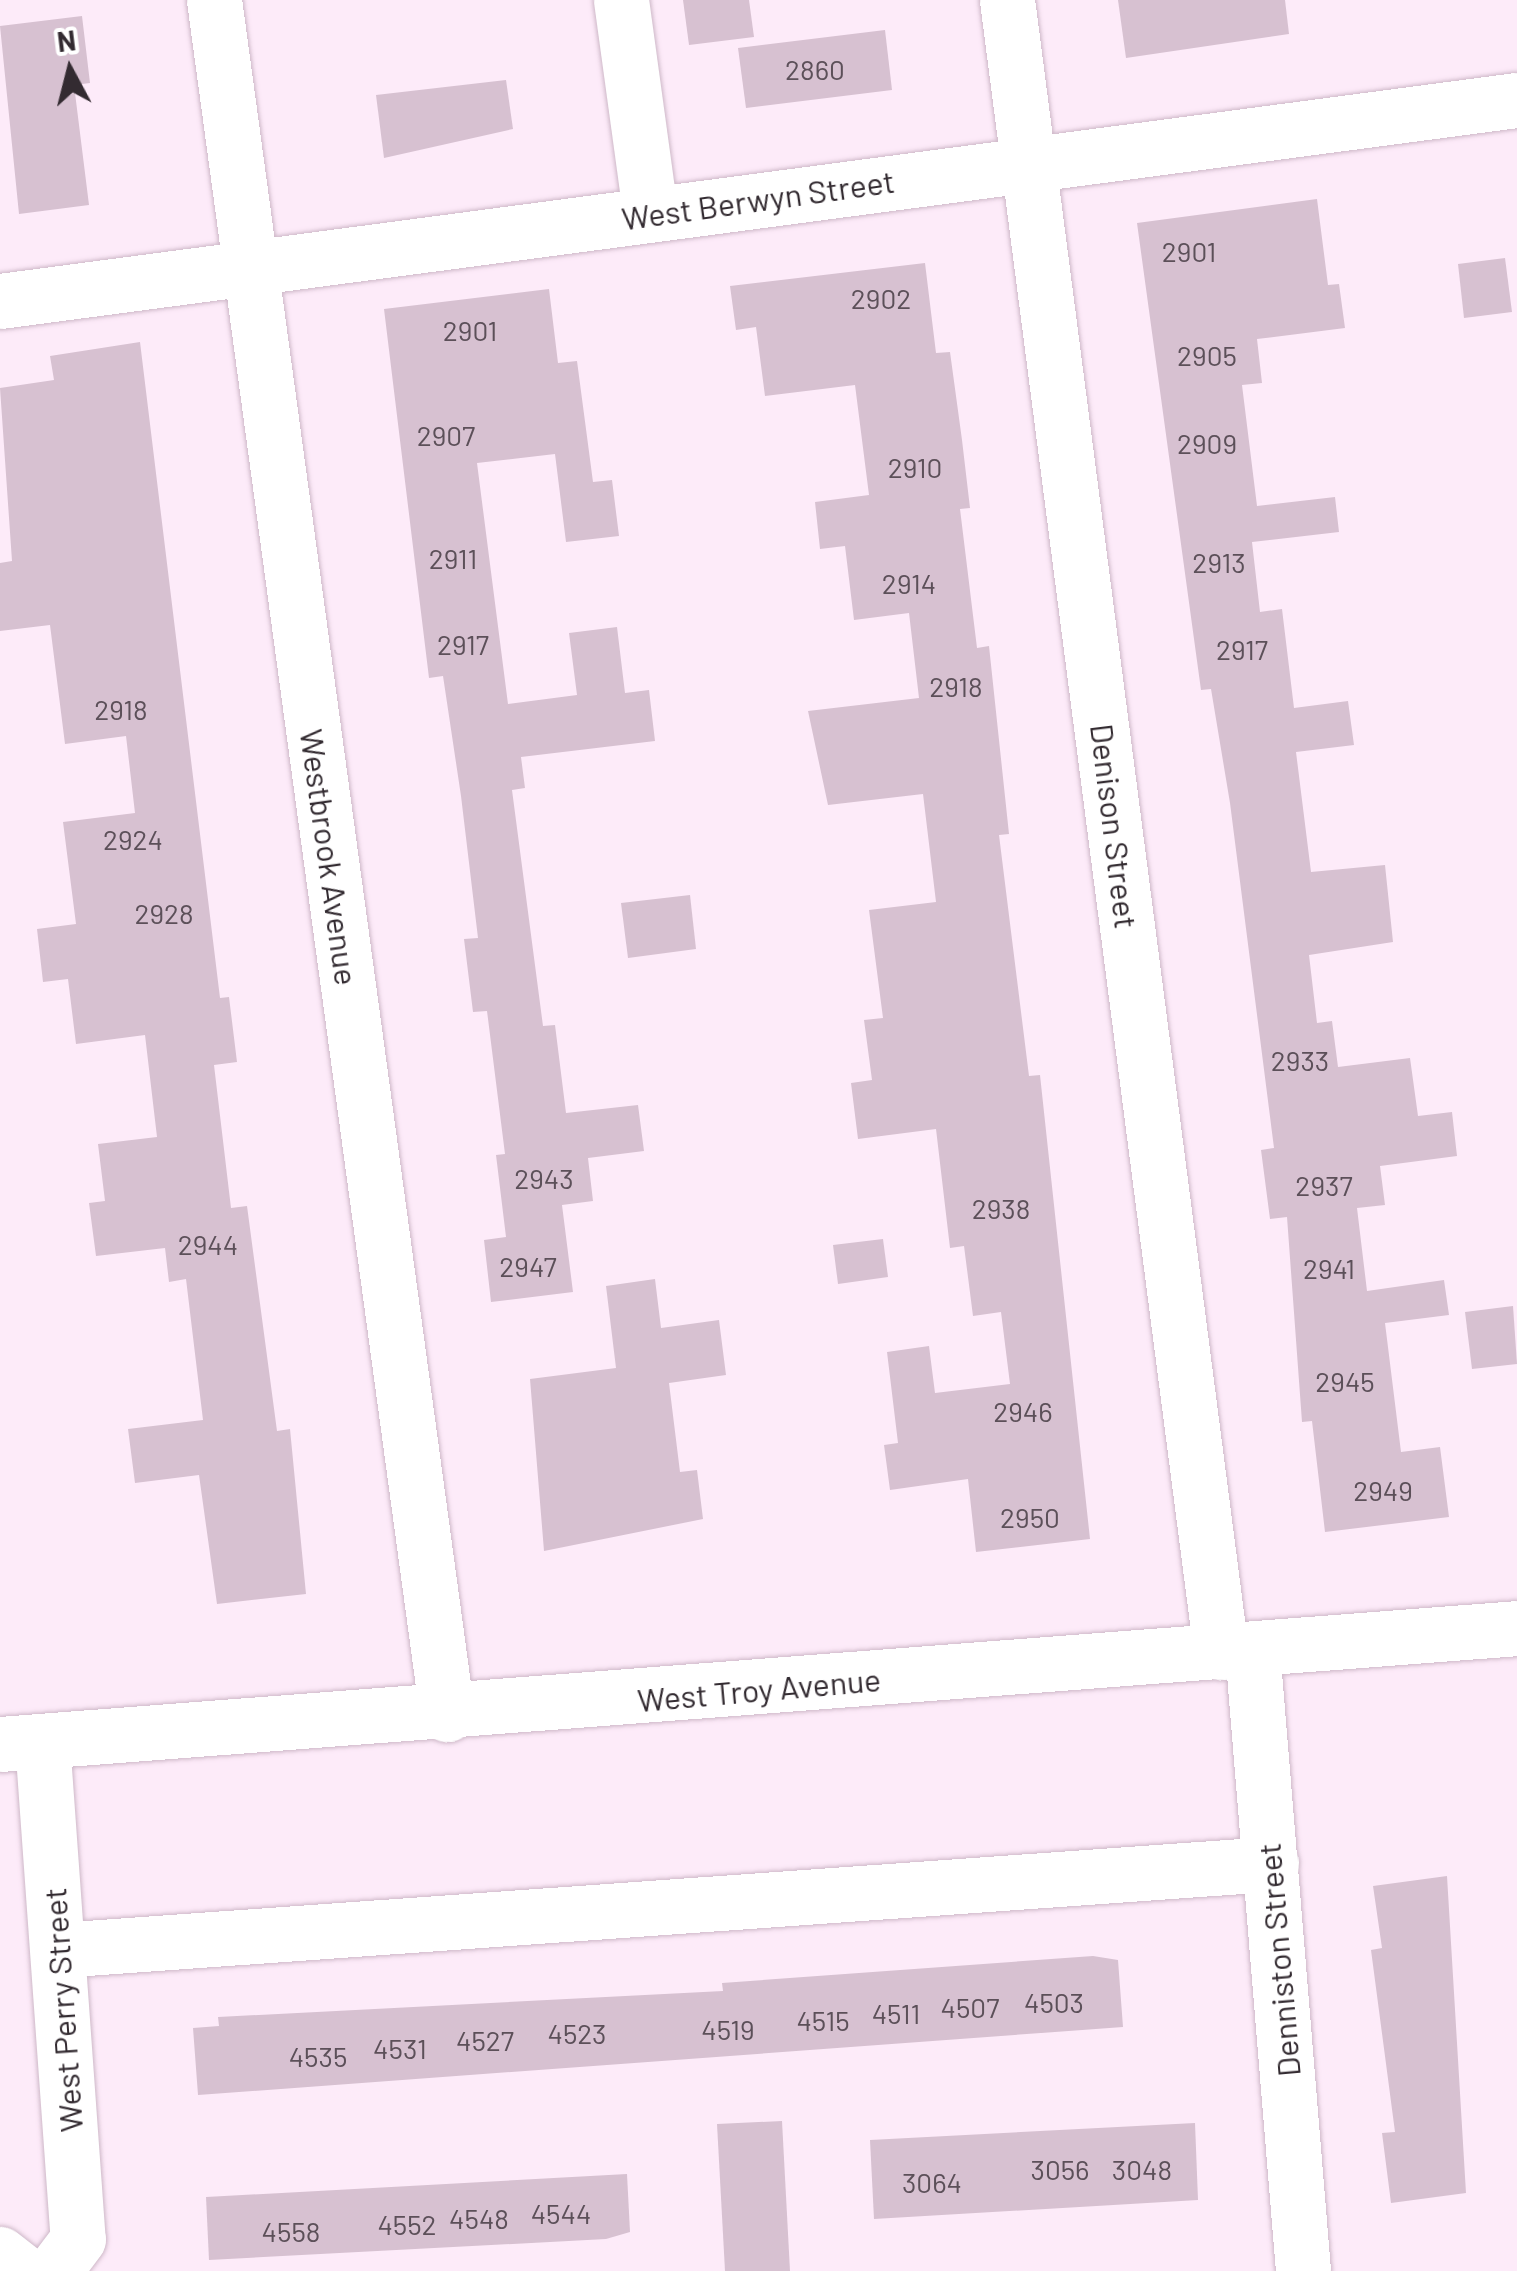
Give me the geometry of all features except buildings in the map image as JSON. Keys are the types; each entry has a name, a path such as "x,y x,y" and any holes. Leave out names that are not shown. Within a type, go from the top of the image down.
{"street":[{"name":"Westbrook Avenue","path":"214,0 448,1714"},
{"path":"621,0 650,213"},
{"name":"Denison Street","path":"1008,0 1237,1651"},
{"name":"West Berwyn Street","path":"0,301 1517,100"},
{"name":"West Troy Avenue","path":"21,1743 448,1714 1517,1628"},
{"name":"Denniston Street","path":"1237,1651 1271,1864 1303,2271"},
{"name":"West Perry Street","path":"21,1743 58,1950 78,2239 54,2271"},
{"path":"58,1950 1271,1864"},
{"path":"0,2254 22,2271"}]}
